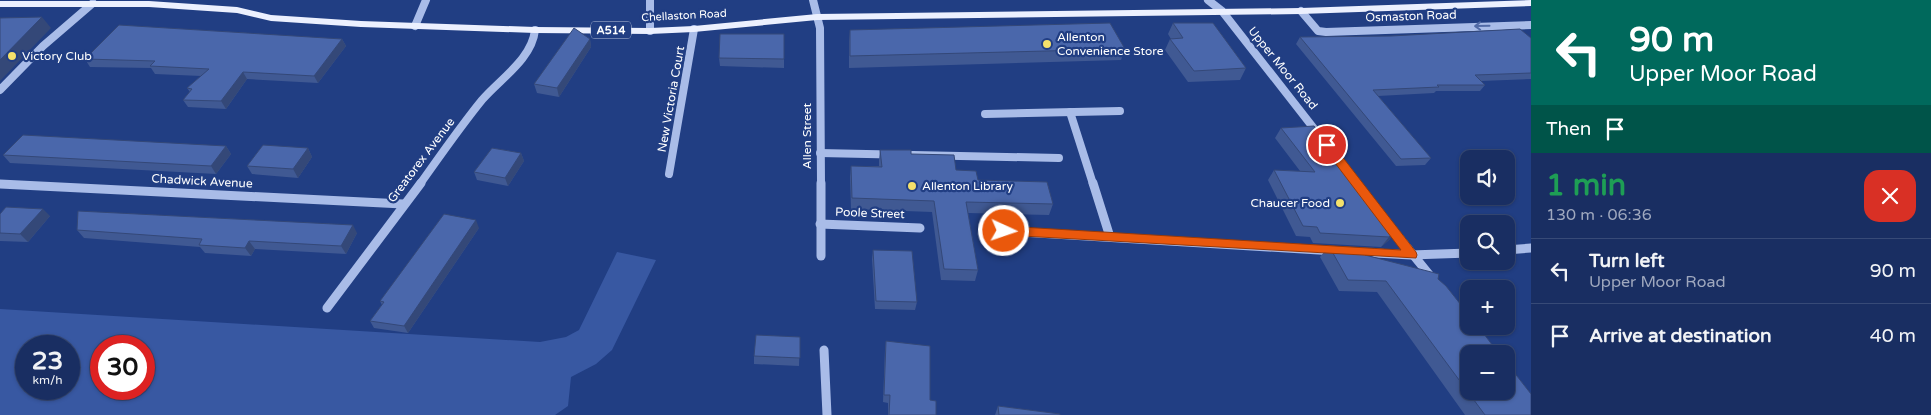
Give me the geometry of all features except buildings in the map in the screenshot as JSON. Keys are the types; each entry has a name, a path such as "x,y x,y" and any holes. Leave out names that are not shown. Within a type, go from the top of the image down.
{"main road":[{"name":"Chellaston Road","path":"0,4 151,2 237,10 271,18 534,30 694,29 817,17 1222,12"},
{"name":"Osmaston Road","path":"1222,12 1301,11 1531,2"}],"street":[{"path":"415,26 426,0"},
{"path":"650,0 650,30"},
{"name":"Allen Street","path":"813,0 820,28 821,256"},
{"name":"Upper Moor Road","path":"1208,0 1222,12 1327,145"},
{"path":"0,90 43,46 93,3"},
{"name":"Osmaston Road","path":"1301,11 1318,30 1326,32 1531,25"},
{"path":"1512,26 1525,36"},
{"name":"New Victoria Court","path":"669,174 694,29"},
{"name":"Greatorex Avenue","path":"327,308 483,99 521,59 534,40 534,30"},
{"path":"984,114 1120,111"},
{"path":"1070,112 1110,237"},
{"path":"820,152 1059,158"},
{"name":"Chadwick Avenue","path":"0,184 403,204"},
{"path":"1381,216 1436,282"},
{"name":"Poole Street","path":"820,224 920,228"},
{"path":"1004,231 1412,255 1460,253"},
{"path":"1515,249 1531,248"},
{"path":"824,350 827,415"}],"shaded area":[{"path":"617,252 656,260 612,350 596,364 571,377 568,406 555,415 0,415 0,309 540,342 566,337 579,330"}],"place":[{"name":"Allenton Convenience Store","path":"1047,44"},
{"name":"Victory Club","path":"12,56"},
{"name":"Allenton Library","path":"912,186"},
{"name":"Chaucer Food","path":"1340,203"}],"route":[{"path":"1004,231 1412,255 1327,145"}]}
